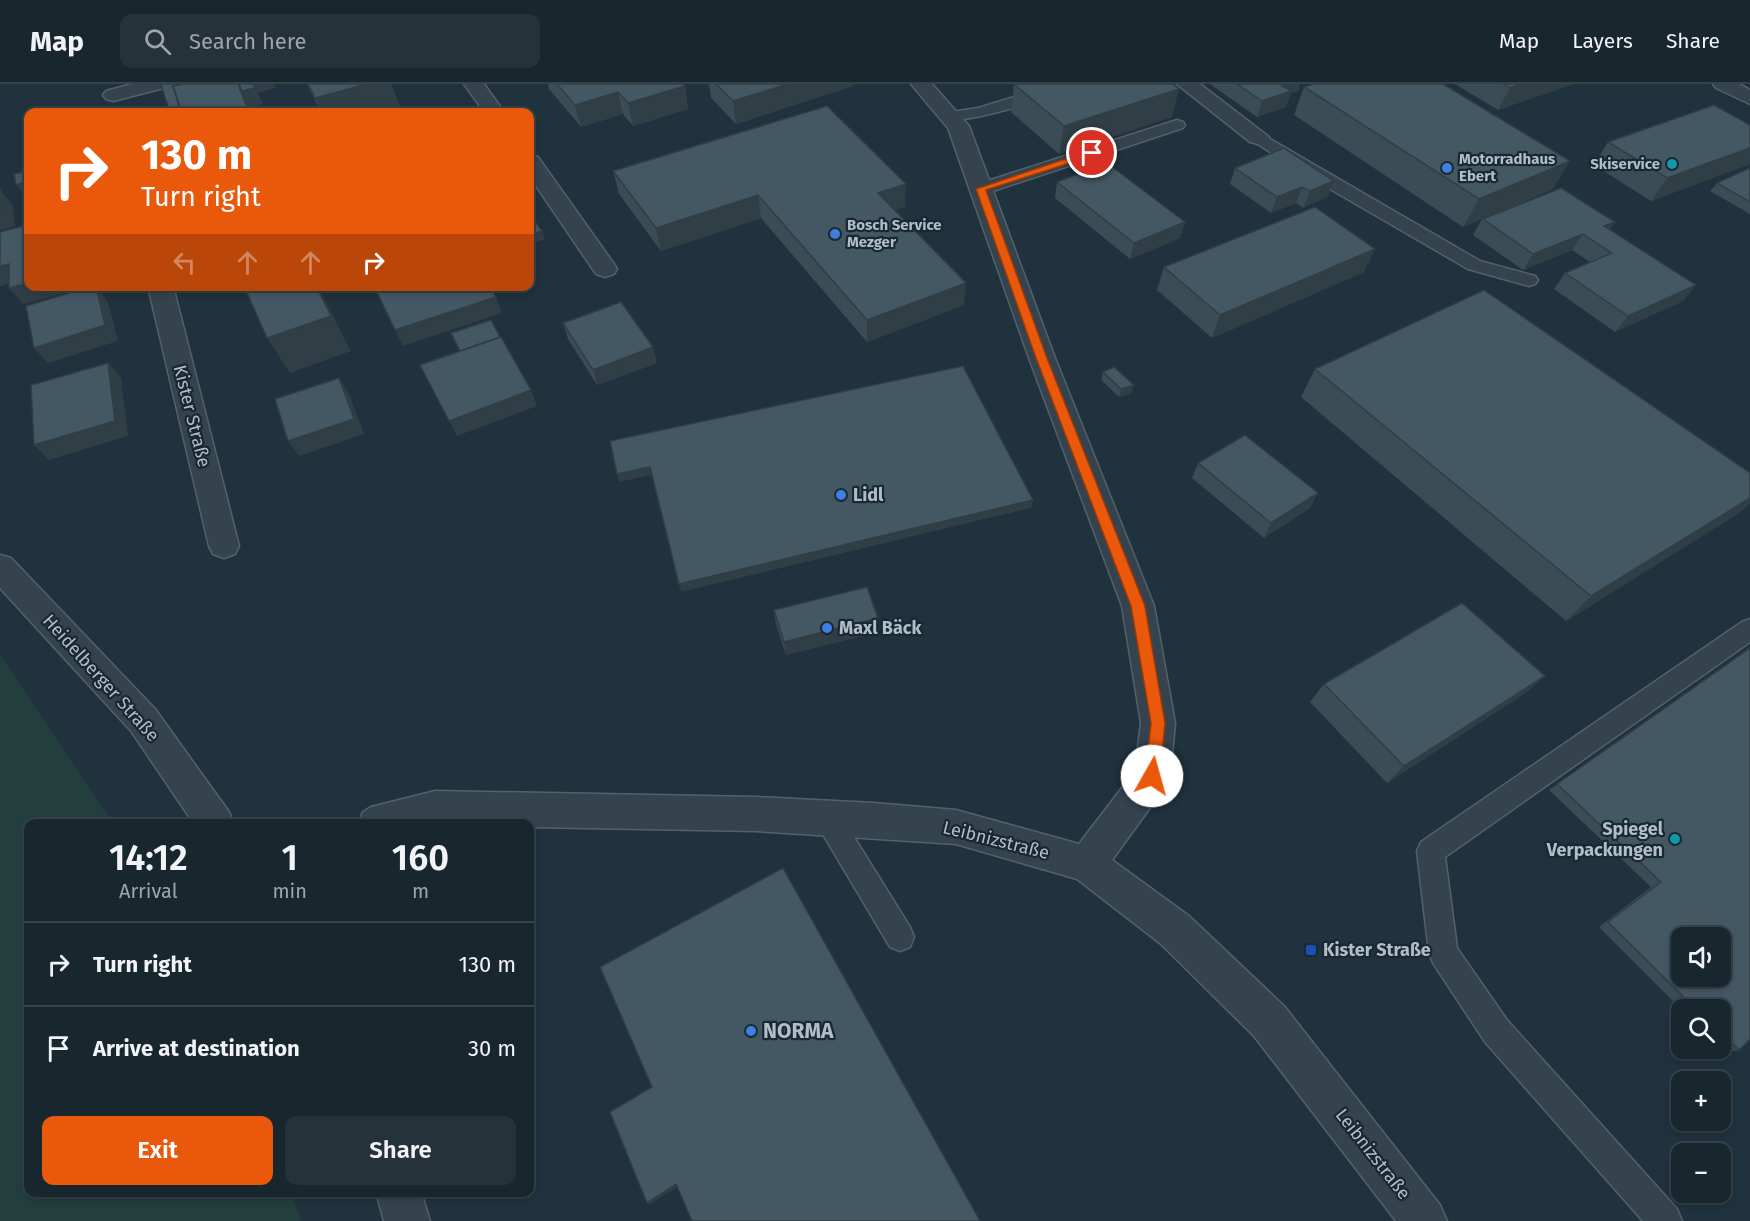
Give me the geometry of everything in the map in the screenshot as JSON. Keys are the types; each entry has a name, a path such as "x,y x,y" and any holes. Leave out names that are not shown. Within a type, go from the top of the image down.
{"street":[{"path":"113,97 157,84"},
{"path":"474,84 491,108"},
{"path":"921,84 958,126 1042,358 1138,606 1158,723 1152,776 1087,864"},
{"path":"1187,84 1258,137"},
{"path":"1723,84 1750,98"},
{"path":"534,168 605,269"},
{"name":"Kister Straße","path":"161,291 224,546"},
{"name":"Heidelberger Straße","path":"0,567 142,720 212,819"},
{"name":"Leibnizstraße","path":"384,819 435,808 827,817 956,827 1087,864 1174,930 1269,1021 1424,1221"},
{"path":"400,1197 407,1221"}],"lane":[{"path":"949,116 980,112 1073,84"},
{"path":"981,189 1177,125"},
{"path":"1258,137 1300,165 1474,265 1529,280"},
{"path":"1665,1221 1496,1030 1443,953 1431,851 1750,629"},
{"path":"827,817 900,937"}],"green space":[{"path":"0,654 110,819 24,819 24,1197 293,1197 301,1221 0,1221"}],"building":[{"path":"183,84 173,86 179,106 169,108 161,85"},
{"path":"238,84 247,108 181,108 173,86"},
{"path":"239,84 253,84 255,88 242,91"},
{"path":"308,84 367,84 315,98"},
{"path":"557,84 682,84 685,86 628,103 618,92 575,105"},
{"path":"716,84 788,84 733,101"},
{"path":"1014,84 1173,84 1179,89 1064,126"},
{"path":"1237,84 1280,84 1291,91 1262,101"},
{"path":"1314,84 1443,84 1570,161 1479,199 1304,87"},
{"path":"1504,84 1521,84 1510,88"},
{"path":"1714,105 1750,125 1750,148 1667,178 1608,142"},
{"name":"Bosch Service Mezger","path":"827,106 906,184 878,193 966,283 867,320 758,195 656,228 613,171"},
{"path":"1284,148 1334,181 1310,191 1302,187 1277,197 1235,168"},
{"path":"1107,163 1185,222 1134,243 1057,182"},
{"path":"1750,168 1750,202 1717,183"},
{"path":"24,172 24,182 16,185 14,174"},
{"path":"1561,188 1615,222 1604,226 1696,285 1628,316 1565,273 1612,253 1583,234 1533,254 1483,219"},
{"path":"1315,207 1375,249 1220,315 1164,267"},
{"path":"534,220 542,231 534,234"},
{"path":"24,226 24,284 9,288 9,264 0,266 0,232"},
{"path":"1484,290 1750,473 1750,498 1591,596 1315,369"},
{"path":"76,291 97,291 105,325 34,348 26,306"},
{"path":"246,291 318,291 331,316 267,338"},
{"path":"376,291 493,291 496,297 395,330"},
{"path":"621,302 653,347 593,370 563,323"},
{"path":"491,320 500,337 460,351 451,333"},
{"path":"501,337 531,390 449,421 420,365"},
{"path":"108,363 115,421 34,445 31,385"},
{"name":"Lidl","path":"963,366 1033,500 679,584 650,467 617,474 610,441"},
{"path":"1114,367 1134,385 1121,389 1103,372"},
{"path":"339,378 354,419 288,441 275,399"},
{"path":"1245,435 1318,493 1271,523 1198,463"},
{"path":"867,587 878,618 784,642 774,610"},
{"path":"1462,603 1545,676 1404,766 1324,684"},
{"name":"Spiegel Verpackungen","path":"1750,648 1750,1039 1739,1050 1731,1042 1731,999 1686,999 1674,987 1731,987 1731,927 1671,927 1671,984 1608,922 1661,882 1557,784"},
{"name":"NORMA","path":"783,868 980,1221 692,1221 676,1184 647,1203 610,1112 652,1087 600,967"}],"place":[{"name":"Skiservice","path":"1672,164"},
{"name":"Motorradhaus Ebert","path":"1447,168"},
{"name":"Bosch Service Mezger","path":"835,234"},
{"name":"Lidl","path":"841,495"},
{"name":"Maxl Bäck","path":"827,628"},
{"name":"Spiegel Verpackungen","path":"1675,839"},
{"name":"Kister Straße","path":"1311,950"},
{"name":"NORMA","path":"751,1031"}],"route":[{"path":"1092,153 981,189 1042,358 1138,606 1158,723 1152,776"}]}
